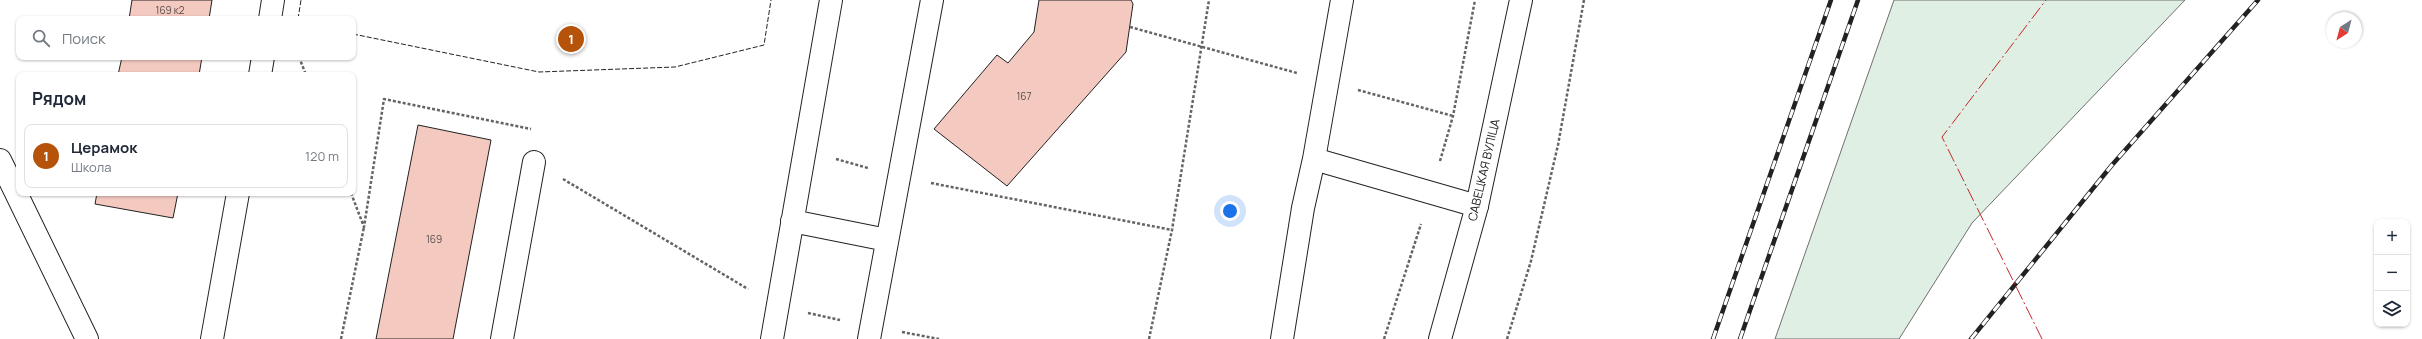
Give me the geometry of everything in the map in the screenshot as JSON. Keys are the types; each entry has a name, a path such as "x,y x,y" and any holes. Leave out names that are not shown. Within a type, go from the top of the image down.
{"main road":[{"path":"270,16 273,0"},
{"path":"772,339 831,0"},
{"path":"869,339 932,0"},
{"path":"1282,339 1303,208 1314,158 1342,0"},
{"name":"САВЕЦКАЯ ВУЛІЦА","path":"1440,339 1477,206 1521,0"},
{"path":"260,72 262,60"},
{"path":"1314,158 1477,206"},
{"path":"0,160 16,193"},
{"path":"502,339 534,162"},
{"path":"17,196 87,339"},
{"path":"212,339 237,196"},
{"path":"792,222 887,240"}],"path":[{"path":"1149,339 1172,230 1209,0"},
{"path":"1507,339 1531,261 1558,145 1584,0"},
{"path":"1130,27 1454,116"},
{"path":"300,60 305,72"},
{"path":"341,339 364,227 384,100 539,131 534,162 778,307"},
{"path":"804,150 899,176 1172,230"},
{"path":"352,196 364,227"}],"green space":[{"path":"1894,0 2185,0 1972,223 1899,339 1775,339"}],"building":[{"path":"132,0 212,0 209,16 129,16"},
{"path":"1039,0 1131,0 1133,4 1126,52 1007,186 934,129 997,55 1008,63 1034,32"},
{"path":"121,60 202,60 200,72 119,72"},
{"path":"418,125 491,140 453,339 376,339"},
{"path":"96,196 177,196 173,218 95,204"}],"railway":[{"path":"1713,339 1831,0"},
{"path":"1740,339 1858,0"},
{"path":"1971,339 2112,165 2258,0"}],"fence":[{"path":"298,16 301,0"},
{"path":"356,35 539,72 675,67 764,45 771,0"}],"power":[{"path":"2042,339 1942,137 2046,0"}],"place":[{"name":"Церамок","path":"571,39"}]}
